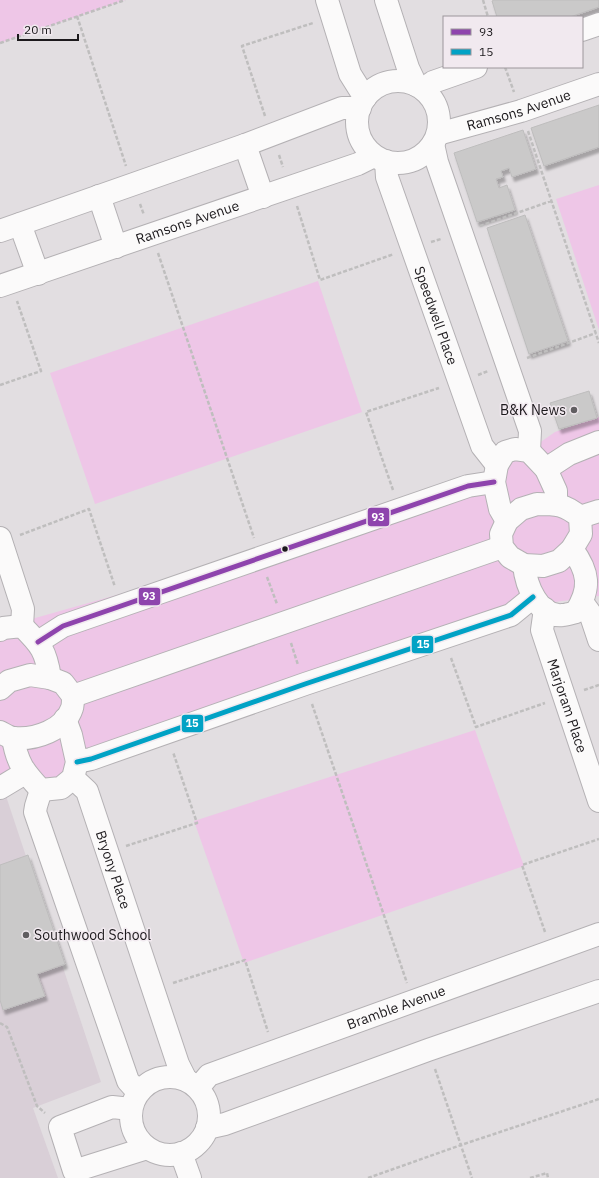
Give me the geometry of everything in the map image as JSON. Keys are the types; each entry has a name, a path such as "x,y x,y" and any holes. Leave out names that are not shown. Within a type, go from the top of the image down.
{"street":[{"path":"328,0 350,74 362,103"},
{"path":"386,0 408,68 420,87 432,98 438,110 440,122 436,139 437,162 530,431 529,451"},
{"path":"583,30 599,24"},
{"path":"436,139 424,154 412,161 399,163 380,159 365,146 359,134 357,121 362,103 373,90 383,84 394,81 405,82 420,87 473,68"},
{"name":"Ramsons Avenue","path":"436,139 599,84"},
{"path":"0,231 245,145 342,108 362,103"},
{"path":"245,145 263,197"},
{"name":"Ramsons Avenue","path":"6,285 358,164 380,159"},
{"name":"Speedwell Place","path":"380,159 482,446 495,473"},
{"path":"99,196 116,247"},
{"path":"20,224 38,274"},
{"path":"546,469 569,454 599,442"},
{"path":"508,521 500,509 495,473 505,452 515,449 529,451 546,469 556,490 556,504"},
{"path":"38,642 63,626 468,486 495,473"},
{"path":"537,504 556,504 589,514 581,534 572,549 559,560 543,566 524,565 510,557 502,547 500,534 508,521 521,508 537,504"},
{"path":"1,540 23,609 22,626 38,642 47,660 50,678"},
{"path":"73,696 502,547"},
{"path":"572,549 581,560 589,589 590,613 599,640"},
{"path":"524,565 525,578 539,603 548,613 562,615 576,612 589,589"},
{"path":"41,790 61,788 75,770 91,759 539,603"},
{"name":"Marjoram Place","path":"539,603 542,630 599,802"},
{"path":"0,630 3,628 22,626"},
{"path":"0,689 9,681 30,675 50,678 63,683 73,696 72,708 65,720 52,730 35,737 7,735"},
{"path":"65,720 71,735 75,770"},
{"path":"7,735 25,773 41,790"},
{"name":"Bryony Place","path":"75,770 87,791 178,1064 192,1084"},
{"path":"0,788 25,773"},
{"path":"41,790 35,812 135,1100"},
{"name":"Bramble Avenue","path":"192,1084 209,1075 599,934"},
{"path":"207,1128 225,1124 428,1050 599,991"},
{"path":"173,1077 192,1084 204,1097 208,1107 209,1118 207,1128 201,1139 192,1148 181,1153 169,1155 158,1153 147,1148 133,1131 131,1120 135,1100 148,1083 160,1078 173,1077"},
{"path":"135,1100 112,1107 60,1127 74,1171 147,1148"},
{"path":"181,1153 190,1178"}],"path":[{"path":"0,43 125,0"},
{"path":"483,0 488,16"},
{"path":"77,16 132,185 152,235 260,557 305,684 413,1002"},
{"path":"505,68 552,201 599,343"},
{"path":"462,233 552,201"},
{"path":"0,385 41,371 6,285"},
{"path":"1,540 90,509 121,605"},
{"path":"444,637 476,727 599,685"},
{"path":"108,852 197,823 167,733"},
{"path":"552,952 522,864 599,839"},
{"path":"154,990 244,960 275,1052"},
{"path":"0,1023 7,1027 37,1106 60,1127"},
{"path":"428,1050 472,1178"},
{"path":"368,1178 599,1099"},
{"path":"530,1178 547,1173 548,1178"}],"shaded area":[{"path":"0,0 125,0 0,43"},
{"path":"599,185 599,330 556,199"},
{"path":"318,281 362,412 95,504 50,373"},
{"path":"599,417 599,596 497,610 87,763 35,812 25,773 0,788 0,628 462,497 555,432"},
{"path":"475,730 524,866 244,963 194,821"},
{"name":"Southwood School","path":"3,787 101,1082 33,1108 58,1178 0,1178 0,788"}],"building":[{"path":"599,0 599,7 573,16 497,16 492,1"},
{"path":"599,105 599,147 544,166 531,128"},
{"path":"523,130 536,169 512,177 509,168 501,171 503,177 496,179 499,188 507,185 515,210 477,222 454,153"},
{"path":"525,215 568,341 529,354 487,228"},
{"name":"B&K News","path":"589,391 597,418 559,429 550,403"},
{"path":"28,855 65,964 37,974 45,996 3,1010 0,1000 0,865"}],"transit line":[{"name":"93","path":"38,642 63,626 468,486 494,482"},
{"name":"15","path":"77,762 91,759 305,684 511,615 533,597"}],"place":[{"name":"B&K News","path":"574,410"},
{"name":"Southwood School","path":"26,935"}]}
